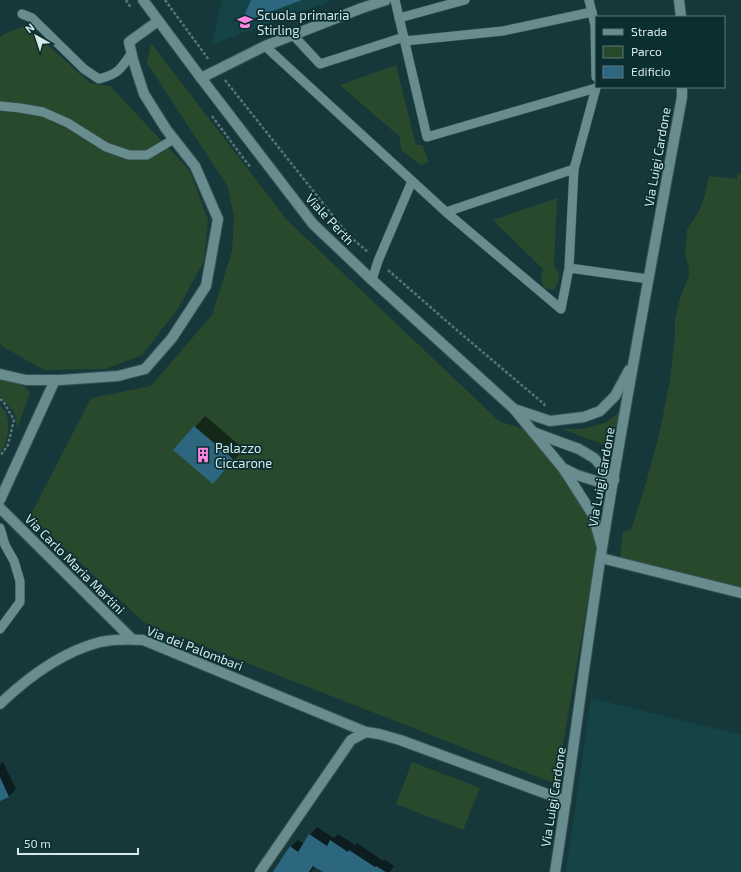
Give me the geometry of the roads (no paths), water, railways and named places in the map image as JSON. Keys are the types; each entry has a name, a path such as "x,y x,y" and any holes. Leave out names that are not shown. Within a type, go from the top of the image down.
{"street":[{"name":"Viale Perth","path":"142,0 313,224 372,280 514,409 562,467 593,516 601,553"},
{"path":"201,78 218,71 265,46 386,0"},
{"path":"679,0 681,16"},
{"path":"0,374 26,380 55,380 118,376 145,369 172,338 206,286 218,219 194,166 166,129 144,94 131,54 129,42 158,21"},
{"name":"Via Luigi Cardone","path":"554,872 566,801 601,553 633,362 682,88"},
{"name":"Viale Perth","path":"514,409 550,422 584,417 600,411 615,396 633,362"},
{"path":"0,500 55,380"},
{"path":"532,432 580,449 594,458 614,480"},
{"name":"Viale Perth","path":"562,467 577,475 599,482 614,480"},
{"name":"Via Carlo Maria Martini","path":"0,508 132,639"},
{"path":"601,553 741,593"},
{"name":"Via dei Palombari","path":"0,704 16,688 48,665 76,650 100,642 123,639 143,640 366,732 400,740 566,801"},
{"path":"260,872 351,740 366,732"}],"lane":[{"path":"395,0 427,137 596,88"},
{"path":"399,18 465,0"},
{"path":"589,0 595,25"},
{"path":"674,0 681,16"},
{"path":"293,35 320,64 404,39 503,31 592,12"},
{"path":"22,14 32,18 84,69 99,79 111,76 121,68 131,54"},
{"path":"265,46 446,212 561,309 569,268 574,170 596,88"},
{"path":"0,106 43,112 68,123 106,147 129,155 147,155 174,139"},
{"path":"446,212 574,170"},
{"path":"372,280 378,261 412,181"},
{"path":"569,268 648,279"},
{"path":"0,528 5,545 14,561 20,581 20,602 0,629"}],"place":[{"name":"Scuola primaria Stirling","path":"245,22"},
{"name":"Palazzo Ciccarone","path":"203,455"}]}
